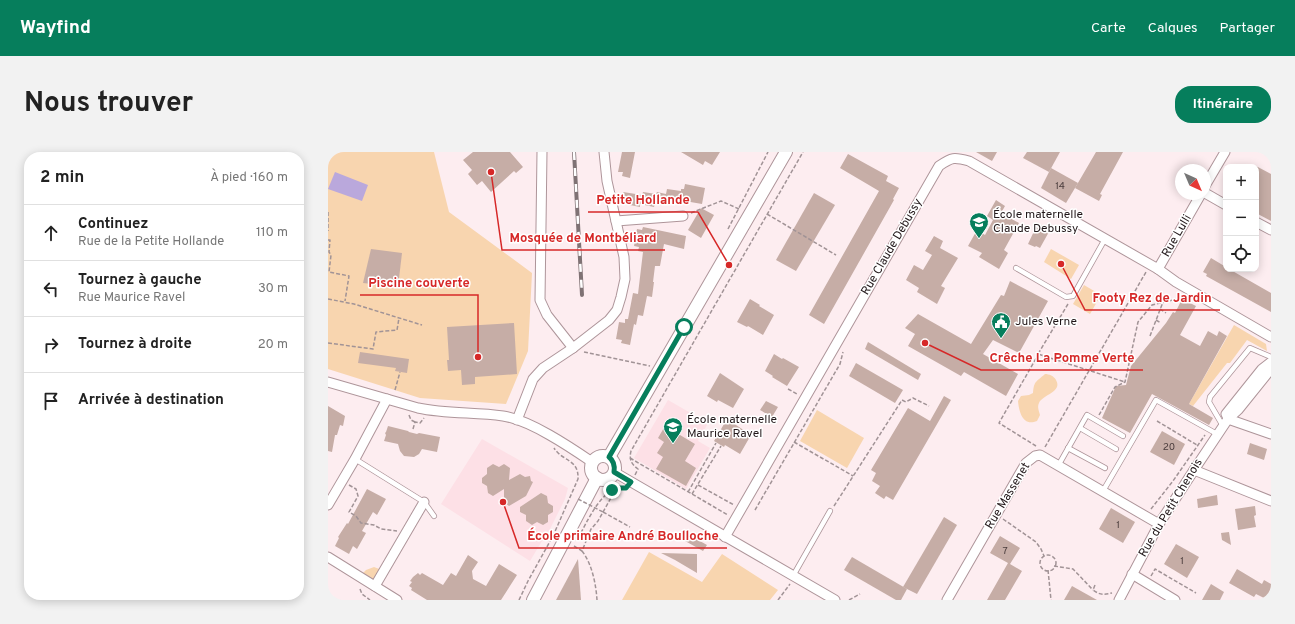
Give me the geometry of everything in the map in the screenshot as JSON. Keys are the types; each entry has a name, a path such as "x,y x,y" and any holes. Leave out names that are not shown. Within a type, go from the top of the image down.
{"street":[{"path":"542,152 540,300 546,315 576,346"},
{"path":"517,420 533,379 543,368 576,346 609,320 617,310 625,279 624,257 607,181 604,152"},
{"path":"609,457 786,152"},
{"path":"1211,176 1225,152"},
{"name":"Rue Claude Debussy","path":"725,537 939,166 949,159 956,157 969,161 1105,240 1151,269 1271,337"},
{"path":"1211,196 1223,203"},
{"name":"Rue Lulli","path":"1151,269 1197,200"},
{"path":"616,221 683,216"},
{"path":"1259,224 1271,230"},
{"name":"Rue du Petit Chenois","path":"1225,423 1226,414 1262,369 1271,362"},
{"name":"Rue du Petit Chenois","path":"1119,600 1159,524 1217,434 1225,423 1238,410 1271,367"},
{"path":"328,382 433,411 505,416 538,429 592,462"},
{"path":"328,505 355,459 387,399"},
{"path":"1225,423 1271,434"},
{"name":"Rue Massenet","path":"947,600 1026,463 1042,452 1058,466 1159,524"},
{"path":"601,456 609,457 614,465 614,472 609,478 601,480 594,476 591,469 592,462 601,456"},
{"path":"1194,470 1271,501"},
{"path":"614,472 725,537 792,579 835,600"},
{"path":"533,600 597,478"},
{"path":"375,586 424,502"},
{"path":"328,557 397,600"},
{"path":"1132,574 1175,600"}],"lane":[{"path":"1016,268 1066,296 1073,296 1105,240"},
{"path":"1225,423 1209,402 1210,397 1250,348 1271,357"},
{"path":"1102,491 1156,400 1217,434"},
{"path":"1058,466 1087,416 1123,436"},
{"path":"1080,428 1116,449"},
{"path":"1068,448 1105,468"},
{"path":"355,459 424,502 434,516"},
{"path":"792,579 830,510"}],"path":[{"path":"728,229 768,152"},
{"path":"578,540 602,498 612,490 626,488 631,482 638,469 634,466 629,457 631,451 803,152"},
{"path":"683,216 721,200 739,209"},
{"path":"328,212 328,232"},
{"path":"767,214 836,255"},
{"path":"328,240 330,240 329,272 348,276 345,301"},
{"path":"1073,296 999,423 1042,452 1089,370 1151,269"},
{"path":"1125,382 1138,322 1152,305 1176,298"},
{"path":"328,299 345,301 422,325"},
{"path":"1150,336 1163,302"},
{"path":"1160,309 1166,312"},
{"path":"328,342 374,349 376,332 397,330 399,318"},
{"path":"1156,320 1161,323"},
{"path":"576,346 583,352 653,366"},
{"path":"755,510 840,364 844,346"},
{"path":"1038,354 1125,382"},
{"path":"395,390 400,372"},
{"path":"1096,420 1115,386 1125,382"},
{"path":"830,510 902,400 906,402 913,398 929,406"},
{"path":"410,414 410,418 415,422 420,423 424,418"},
{"path":"1158,421 1197,445"},
{"path":"414,428 415,422"},
{"path":"783,436 853,476"},
{"path":"688,492 716,443"},
{"path":"519,600 528,581 554,536 578,480 577,470 574,465 557,453 552,446"},
{"path":"692,495 721,446"},
{"path":"629,457 735,519"},
{"path":"342,481 356,489 358,496 349,512 356,516 361,523 374,525 381,529 402,531 407,533"},
{"path":"698,485 741,509"},
{"path":"582,551 591,529 598,521 612,496 612,490"},
{"path":"578,499 630,527"},
{"path":"996,515 1036,542 1044,556"},
{"path":"571,551 574,546 582,551 586,557 596,587 597,600"},
{"path":"1048,570 1043,569 1040,564 1041,559 1044,556 1049,555 1053,557 1055,561 1054,566"},
{"path":"1048,570 1054,566 1069,567 1073,569 1093,590 1101,595 1112,593"},
{"path":"1149,579 1155,569 1196,593"},
{"path":"1048,570 1051,600"},
{"path":"778,600 792,579"},
{"path":"1093,590 1095,585"},
{"path":"849,600 860,594"}],"shaded area":[{"path":"328,152 434,152 449,212 532,273 528,351 506,404 420,398 328,369"},
{"path":"335,172 368,185 362,201 328,189"},
{"path":"1051,249 1079,265 1071,279 1044,262"},
{"path":"1084,285 1101,295 1090,314 1073,304"},
{"path":"1234,325 1266,344 1267,351 1247,340 1230,363 1227,363 1193,406 1189,404"},
{"path":"1045,374 1048,374 1055,379 1057,388 1039,403 1038,408 1040,415 1037,421 1028,422 1019,410 1018,401 1021,396 1033,393 1036,382"},
{"name":"École maternelle Maurice Ravel","path":"668,400 708,423 698,441 710,448 686,489 634,458"},
{"path":"817,410 864,438 847,468 800,441"},
{"path":"482,439 568,488 565,499 548,533 530,561 441,504"},
{"path":"649,552 702,582 722,554 778,590 770,600 622,600"},
{"path":"374,567 382,570 375,582 362,574 366,570"}],"building":[{"path":"473,152 510,152 523,167 516,173 514,171 491,192 482,181 477,185 468,174 472,170 463,160"},
{"path":"622,152 635,152 630,178 622,176 623,172 618,172"},
{"path":"681,152 720,152 712,165 705,161 703,165"},
{"path":"976,152 997,152 992,161"},
{"path":"1027,152 1060,152 1049,172 1023,158"},
{"path":"1096,152 1123,152 1100,194 1102,195 1099,201 1075,188"},
{"path":"848,154 888,176 886,181 899,188 893,199 894,200 824,324 809,315 879,191 840,168"},
{"path":"1051,168 1078,183 1066,203 1041,188"},
{"path":"1259,168 1271,174 1271,221 1259,215"},
{"path":"685,184 705,188 702,204 679,200 679,203 660,200 659,205 655,204 654,207 640,204 640,207 625,204 626,201 622,200 623,192 642,195 643,192 656,194 657,192 666,194 667,189 681,191 681,189 684,189"},
{"path":"814,193 835,205 796,271 776,260"},
{"path":"996,200 1005,206 1001,213 1019,223 1004,250 1008,253 999,269 979,257 982,253 968,246 977,230 985,235 993,220 987,216"},
{"path":"701,208 714,215 701,238 688,230"},
{"path":"1041,225 1050,230 1040,248 1028,244 1036,227 1039,229"},
{"path":"643,227 686,236 684,249 664,244 660,266 655,266 652,297 647,296 643,316 638,315 636,325 634,324 630,345 621,343 622,340 616,339 619,322 625,323 625,319 628,319 633,293 638,294 643,252 638,251 639,247 634,246 637,229 642,230"},
{"path":"934,236 943,241 940,248 958,258 941,286 945,288 937,304 917,292 919,288 906,280 914,265 923,270 932,255 925,251"},
{"path":"371,249 402,253 398,287 363,283"},
{"path":"1211,258 1223,265 1223,272 1234,272 1271,293 1271,312 1206,276 1207,274 1203,272"},
{"name":"Jules Verne","path":"1010,281 1048,301 1019,353 993,340 983,354 1018,374 1006,396 964,372 961,376 908,346 915,334 905,328 918,314 971,344 1001,295 1004,296"},
{"path":"750,299 774,315 763,335 748,326 747,327 737,322"},
{"path":"1182,299 1196,306 1180,335 1200,346 1208,331 1217,336 1219,331 1227,336 1189,404 1213,418 1209,425 1152,394 1130,433 1102,418 1116,386 1126,385 1131,366 1166,323 1173,312 1175,313"},
{"path":"514,323 517,374 475,377 475,384 462,385 461,370 448,371 447,360 449,360 447,327"},
{"path":"868,342 921,374 918,380 865,349"},
{"path":"360,352 409,359 407,373 395,371 396,368 358,363"},
{"path":"774,354 799,367 787,386 765,371"},
{"path":"856,363 903,390 895,403 849,376"},
{"path":"720,373 744,389 733,408 718,400 717,402 707,396"},
{"path":"944,396 951,400 893,500 886,496 884,499 875,493 880,486 872,481 876,473 871,470 908,408 930,421"},
{"path":"766,401 778,407 772,417 760,410"},
{"path":"328,406 345,416 343,426 340,425 337,435 335,435 332,452 328,451"},
{"path":"727,419 751,435 740,454 725,445 724,447 714,441"},
{"path":"388,426 417,434 419,433 440,437 437,452 422,449 419,454 414,457 404,456 400,451 398,444 384,441"},
{"path":"665,426 695,444 685,461 696,468 686,486 656,469 663,457 657,453 664,442 658,438"},
{"path":"1162,431 1185,444 1174,465 1150,452"},
{"path":"1250,443 1267,449 1264,460 1247,454"},
{"path":"493,464 499,467 504,464 510,468 509,480 520,474 525,477 530,476 531,481 533,482 526,496 509,506 504,502 504,489 493,496 488,493 487,486 482,483 482,478 487,474 487,468"},
{"path":"367,489 386,499 377,515 373,512 362,531 366,533 357,549 353,546 349,554 335,546 339,538 338,537 347,523 348,524"},
{"path":"541,493 547,496 548,503 553,506 553,512 548,515 548,522 543,525 537,522 532,525 526,521 526,515 520,512 520,507"},
{"path":"1217,495 1218,505 1198,508 1197,499"},
{"path":"1255,506 1256,515 1254,516 1256,527 1238,530 1235,509"},
{"path":"1111,508 1135,522 1123,543 1099,529"},
{"path":"944,517 957,525 917,594 903,587"},
{"path":"682,531 707,545 703,551 678,537"},
{"path":"1229,532 1231,545 1222,540 1221,533"},
{"path":"1000,536 1020,548 1010,564 1022,571 1005,600 987,600 1008,563 990,553"},
{"path":"1176,544 1199,557 1187,578 1164,564"},
{"path":"661,553 697,554 697,573 675,560"},
{"path":"468,555 478,562 472,571 473,579 486,586 499,564 517,575 501,600 427,600 411,590 412,588 409,586 412,582 410,581 418,573 420,575 422,573 443,585 451,573 456,576"},
{"path":"852,557 907,589 901,600 896,600 844,570"},
{"path":"578,559 581,600 556,600"},
{"path":"1237,569 1262,584 1264,580 1271,584 1271,600 1256,594 1254,597 1229,583"},
{"path":"1211,584 1224,592 1220,600 1202,600"},
{"path":"1072,586 1097,600 1064,600"}],"railway":[{"path":"574,152 582,295"}],"place":[{"name":"Mosquée de Montbéliard","path":"491,172"},
{"name":"École maternelle Claude Debussy","path":"979,239"},
{"name":"Footy Rez de Jardin","path":"1061,264"},
{"name":"Petite Hollande","path":"729,265"},
{"name":"Jules Verne","path":"1001,339"},
{"name":"Crêche La Pomme Verte","path":"925,343"},
{"name":"Piscine couverte","path":"478,357"},
{"name":"École maternelle Maurice Ravel","path":"673,444"},
{"name":"École primaire André Boulloche","path":"503,502"}],"route":[{"path":"612,490 626,488 631,482 614,472 615,469 613,462 609,457 684,327"}]}
